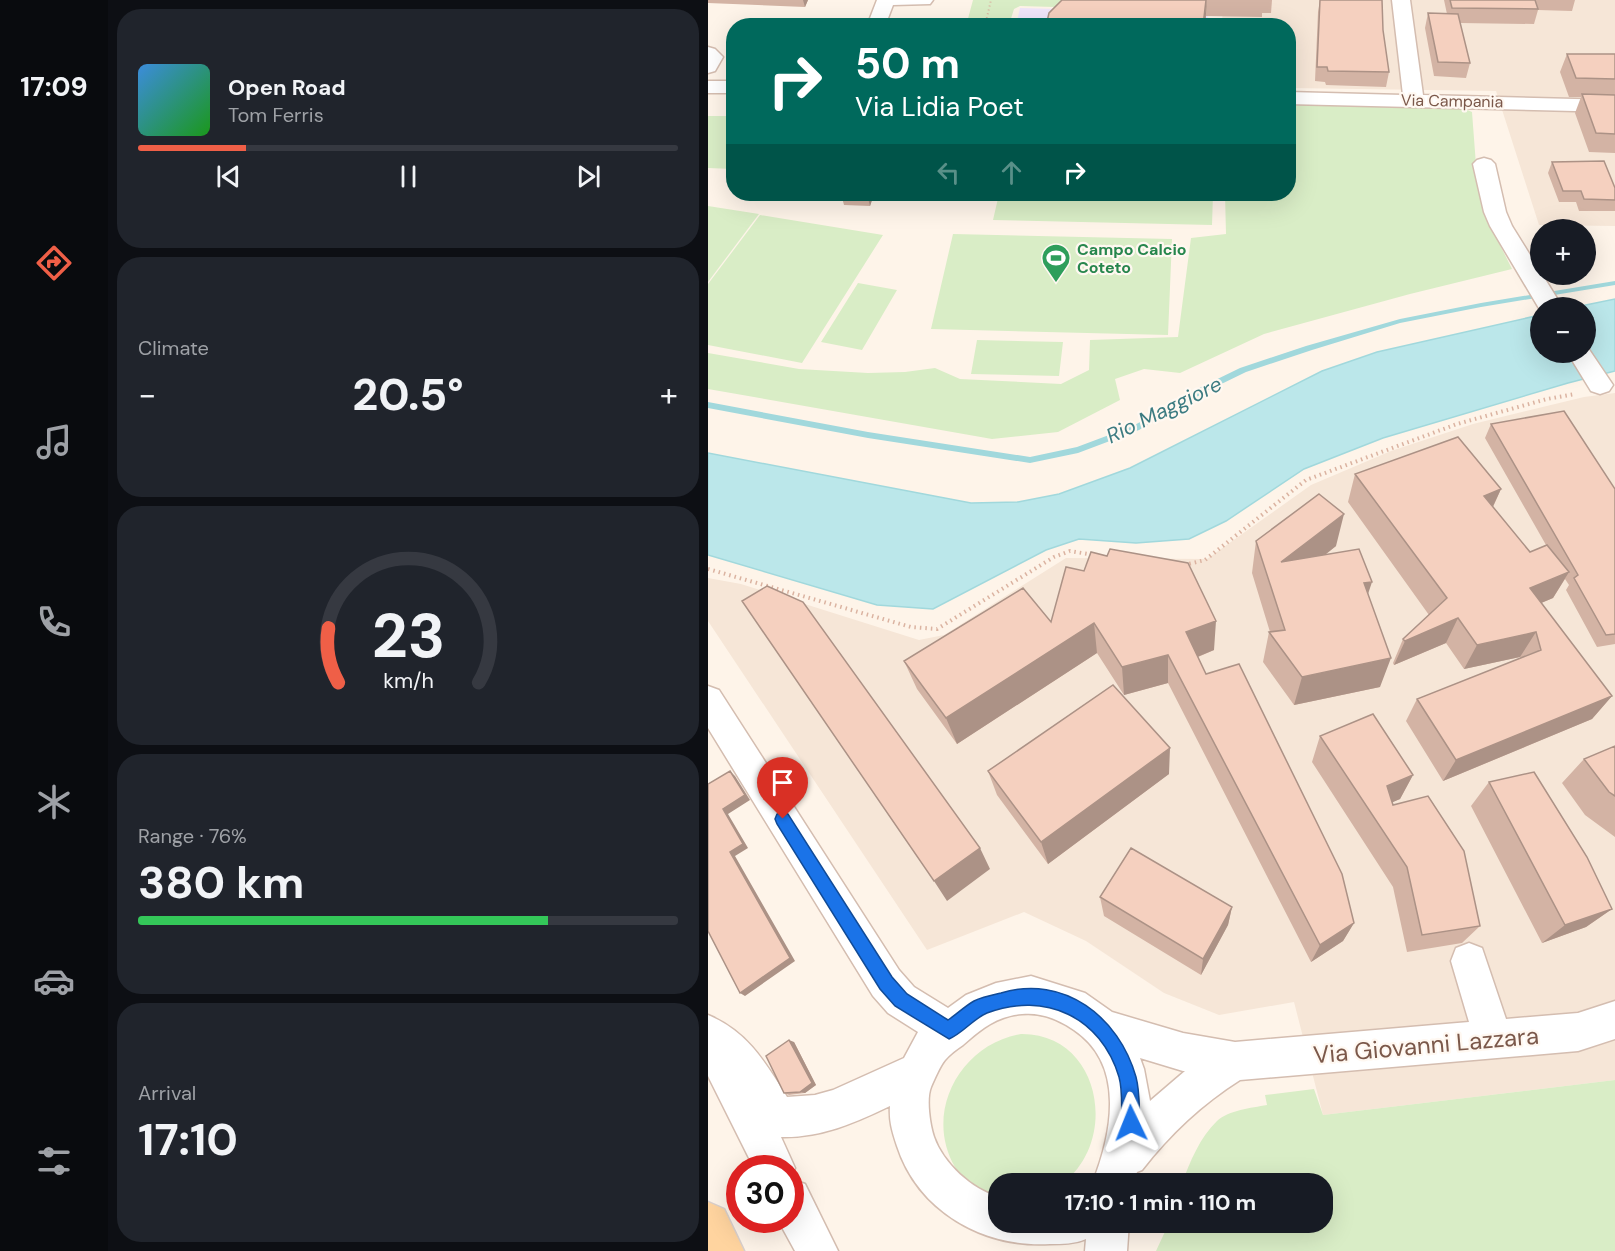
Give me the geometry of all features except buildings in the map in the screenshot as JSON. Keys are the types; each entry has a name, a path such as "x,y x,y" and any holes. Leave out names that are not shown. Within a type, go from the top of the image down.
{"main road":[{"path":"708,1225 721,1251"}],"street":[{"path":"879,18 886,0 924,0"},
{"path":"1401,0 1414,100"},
{"path":"708,53 714,57 708,67"},
{"path":"708,87 726,85"},
{"name":"Via Campania","path":"1296,98 1615,106"},
{"path":"1484,164 1495,212 1518,256 1544,297"},
{"path":"1587,363 1600,385"},
{"path":"708,699 886,983 901,1000 949,1030"},
{"path":"1468,961 1493,1038"},
{"path":"1058,1233 1024,1247 991,1243 968,1235 941,1216 922,1189 915,1173 908,1139 910,1104 920,1071 938,1042 949,1030 981,1007 1008,998 1036,996 1072,1006 1087,1016 1101,1028 1122,1061 1128,1080 1131,1123 1117,1173"},
{"name":"Via Giovanni Lazzara","path":"1101,1028 1183,1052 1235,1061 1578,1032 1615,1020"},
{"path":"708,1036 744,1064 776,1117 791,1119 821,1115 849,1106 920,1071"},
{"path":"708,1036 768,1155"},
{"name":"Via Giovanni Lazzara","path":"1117,1173 1150,1127 1182,1096 1235,1061"},
{"path":"804,1226 817,1251"},
{"path":"1106,1251 1107,1233"}],"path":[{"path":"987,18 992,0"},
{"path":"1183,565 1205,560 1306,480 1457,424 1572,394"},
{"path":"708,569 911,627 937,628 1054,557 1070,551 1104,557"}],"shaded area":[{"path":"1223,0 1615,0 1615,226 1596,226 1596,219 1537,219 1496,91 1296,88 1296,18 1222,18"},
{"path":"1020,8 1208,13 1208,18 1018,18"},
{"path":"1615,393 1615,1080 1323,1115 1294,1002 1219,1015 1164,993 1086,941 1024,912 927,950 708,621 708,578 741,584 919,640 944,635 1066,558 1207,559 1311,485 1391,451 1473,424 1584,397"}],"green space":[{"path":"973,0 1128,0 1126,9 1020,6 1014,9 1011,18 968,18"},
{"path":"1296,104 1463,108 1472,112 1476,165 1488,221 1512,269 1264,334 1180,373 1144,369 1115,379 1120,400 1058,432 992,439 708,389 708,353 799,369 868,373 935,368 960,379 1061,384 1089,370 1090,340 1178,337 1191,238 1226,234 1225,201 1296,201"},
{"path":"708,116 726,116 726,169 708,168"},
{"path":"997,201 1213,201 1212,225 993,220"},
{"path":"708,206 759,214 708,282"},
{"path":"760,215 883,235 802,363 708,345 708,284"},
{"name":"Campo Calcio Coteto","path":"953,234 1172,239 1168,335 931,329"},
{"path":"858,283 897,290 862,350 821,342"},
{"path":"977,340 1063,342 1059,376 971,374"},
{"path":"1021,1034 1048,1038 1069,1051 1084,1069 1093,1092 1096,1116 1092,1141 1081,1164 1072,1173 988,1173 988,1196 962,1177 955,1167 946,1146 943,1124 946,1103 965,1066 981,1051 1000,1040"},
{"path":"1615,1080 1615,1251 1156,1251 1164,1233 1333,1233 1333,1173 1186,1173 1205,1134 1217,1121 1240,1110 1267,1105 1265,1095 1314,1089 1323,1115"}],"water":[{"path":"1615,299 1615,371 1383,438 1304,469 1226,521 1189,539 1136,543 1079,539 1046,550 933,609 877,605 708,555 708,453 971,503 1018,502 1059,494 1130,468 1322,371 1377,352 1530,317 1530,363 1596,363 1596,303"}],"waterway":[{"name":"Rio Maggiore","path":"708,405 868,435 1030,460 1078,450 1136,428 1204,389 1243,370 1309,348 1400,321 1615,283"}],"place":[{"name":"Campo Calcio Coteto","path":"1056,284"}],"route":[{"path":"783,819 886,983 901,1000 949,1030 964,1017 981,1007 1017,996 1054,999 1072,1006 1101,1028 1122,1061 1128,1080 1131,1123"}]}
